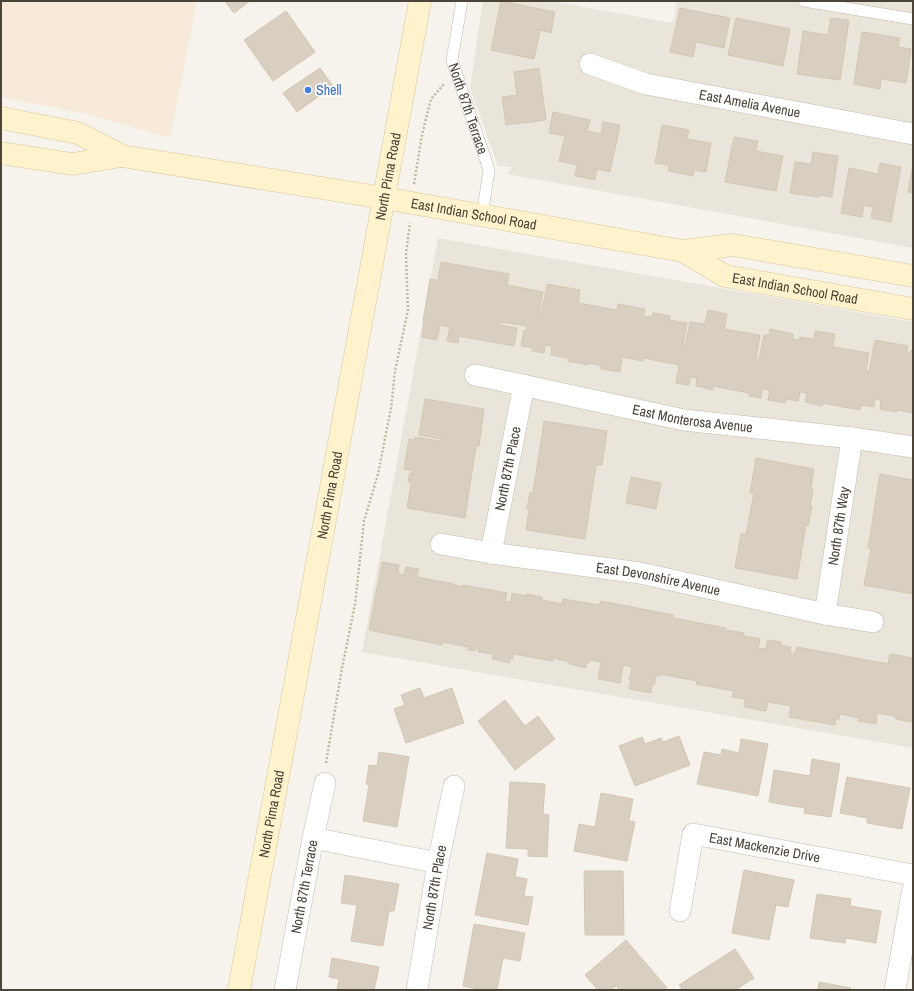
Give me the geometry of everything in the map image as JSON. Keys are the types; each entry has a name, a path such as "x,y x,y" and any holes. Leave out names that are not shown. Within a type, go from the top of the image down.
{"main road":[{"name":"North Pima Road","path":"238,990 420,1"},
{"name":"East Indian School Road","path":"1,118 78,133 122,156"},
{"name":"East Indian School Road","path":"1,153 72,164 122,156 384,198 683,251 733,245 913,276"},
{"name":"East Indian School Road","path":"683,251 725,276 913,309"}],"street":[{"name":"East Amelia Avenue","path":"590,64 646,84 913,134"},
{"name":"East Monterosa Avenue","path":"475,375 684,420 852,438 913,447"},
{"name":"North 87th Place","path":"490,553 524,385"},
{"name":"North 87th Way","path":"826,614 852,438"},
{"name":"East Devonshire Avenue","path":"441,544 490,553 640,573 826,614 873,622"},
{"name":"North 87th Terrace","path":"285,990 313,838 325,783"},
{"name":"North 87th Place","path":"417,990 438,863 454,786"},
{"name":"East Mackenzie Drive","path":"680,911 693,834 913,875"},
{"path":"313,838 438,863"},
{"path":"895,990 913,888"}],"lane":[{"name":"North 87th Terrace","path":"462,1 452,60 489,170 482,216"},
{"path":"804,1 913,19"}],"path":[{"path":"416,164 431,99 455,71"},
{"path":"325,783 326,759 355,604 364,521 378,474 391,408 395,371 408,310 406,254 408,244"}],"shaded area":[{"path":"1,1 197,1 170,138 83,113 1,97"},
{"path":"483,1 551,1 673,23 677,1 913,1 913,248 507,174 513,167 498,166 470,88"},
{"path":"438,238 913,322 913,748 362,652"}],"building":[{"path":"225,1 250,1 234,13"},
{"path":"501,1 555,12 551,33 540,30 534,59 491,50"},
{"path":"680,8 730,18 724,48 696,42 693,57 670,52"},
{"name":"Shell","path":"286,11 315,52 273,81 244,40"},
{"path":"736,18 790,29 783,66 728,55"},
{"path":"831,18 849,20 840,80 797,74 803,31 828,35"},
{"path":"862,32 900,38 898,47 911,49 906,83 881,79 880,89 854,84"},
{"name":"Shell","path":"320,68 333,86 297,112 283,93"},
{"path":"539,68 546,120 506,125 502,97 517,95 514,72"},
{"path":"553,112 590,120 587,131 601,134 603,122 620,125 610,172 597,169 595,180 575,176 577,165 559,161 565,136 549,133"},
{"path":"662,125 689,130 687,139 711,143 706,172 694,170 693,176 668,171 669,165 655,163"},
{"path":"734,137 758,141 756,151 783,156 776,191 725,182"},
{"path":"813,152 838,156 832,197 819,195 819,197 790,193 795,162 811,164"},
{"path":"880,163 901,167 891,222 871,218 873,207 864,205 862,217 841,213 849,168 878,174"},
{"path":"913,169 913,193 908,192"},
{"path":"441,262 509,274 507,285 543,292 539,316 541,316 547,284 580,290 578,303 617,310 618,304 645,309 643,316 652,317 653,313 670,316 669,320 687,323 683,347 685,347 690,322 705,324 708,310 727,314 724,329 760,335 756,359 759,359 764,335 769,335 770,329 793,334 793,339 799,340 800,337 814,339 815,331 835,334 833,347 869,353 866,370 869,371 875,340 908,346 907,354 910,354 911,350 913,350 913,413 880,409 881,400 875,399 874,407 861,405 860,410 822,403 822,406 805,402 807,393 800,392 798,401 786,399 785,403 768,400 770,390 762,389 761,398 749,396 749,393 713,386 713,390 696,386 697,378 690,377 689,385 676,383 679,365 644,358 643,361 622,357 620,372 601,369 602,366 568,361 568,358 551,355 552,346 545,345 544,353 532,351 532,348 521,346 524,330 526,331 527,326 500,322 500,325 517,328 514,346 459,336 458,343 447,341 450,327 440,325 437,340 422,337 430,279 438,280"},
{"path":"425,399 484,409 479,446 476,446 465,518 407,508 411,483 408,482 410,473 412,474 413,471 404,469 409,439 415,440 415,437 440,441 441,439 419,435"},
{"path":"544,421 607,431 602,465 596,465 585,539 526,530 529,509 527,509 530,492 533,493"},
{"path":"756,458 814,469 810,506 812,506 808,526 806,525 797,579 735,568 741,534 746,534 754,493 750,493"},
{"path":"880,474 913,480 913,594 864,585 871,549 868,548"},
{"path":"631,477 661,483 656,509 626,503"},
{"path":"382,562 399,565 398,574 404,575 406,567 419,569 417,577 462,587 463,585 507,593 505,601 511,602 512,593 526,596 526,594 542,597 542,600 562,604 563,599 599,605 601,601 673,615 673,618 726,628 726,630 744,633 744,636 760,639 758,648 766,649 768,640 781,642 780,645 791,647 790,653 795,654 797,647 888,664 890,654 913,658 913,722 896,719 895,716 877,713 876,724 858,721 859,718 840,714 839,719 836,719 835,725 789,717 791,706 768,702 766,711 744,707 745,699 732,697 734,691 696,684 697,681 659,674 659,676 656,676 654,685 652,685 651,693 629,689 631,680 629,680 632,667 623,665 620,683 598,679 601,662 590,660 589,663 586,663 586,668 553,658 553,661 513,654 513,659 510,658 510,663 492,659 493,654 478,652 479,649 476,648 475,651 468,650 468,647 443,642 442,645 369,630"},
{"path":"420,688 424,698 452,688 464,723 406,743 394,709 405,705 401,695"},
{"path":"505,700 525,726 538,716 555,739 515,770 478,721"},
{"path":"679,736 690,765 635,786 619,746 642,737 645,744 661,738 663,742"},
{"path":"741,739 768,744 758,796 697,784 704,752 721,755 722,749 739,753"},
{"path":"379,752 409,757 397,827 363,821 369,785 366,784 369,765 377,766"},
{"path":"812,759 840,764 831,817 804,813 805,808 769,802 774,770 810,776"},
{"path":"847,777 910,788 902,829 867,823 867,818 840,813"},
{"path":"510,782 545,784 543,814 549,815 547,857 528,856 528,849 506,848"},
{"path":"601,793 633,799 629,821 635,822 627,861 574,851 579,824 595,827"},
{"path":"487,853 518,859 515,877 527,879 524,896 533,897 528,925 475,915"},
{"path":"744,870 794,880 788,907 776,905 769,940 732,933"},
{"path":"584,871 623,871 624,935 585,935"},
{"path":"345,875 399,884 394,911 389,911 383,946 351,941 357,905 341,903"},
{"path":"817,894 851,899 850,906 881,911 876,943 846,938 845,943 810,938"},
{"path":"474,924 525,933 520,961 503,958 497,990 485,990 463,986"},
{"path":"626,940 667,988 665,990 620,990 616,986 611,990 598,990 585,975"},
{"path":"735,949 754,978 735,990 683,990 679,985"},
{"path":"332,958 379,967 374,990 337,990 339,979 329,977"},
{"path":"819,982 851,988 850,990 818,990"}],"place":[{"name":"Shell","path":"308,90"}]}
